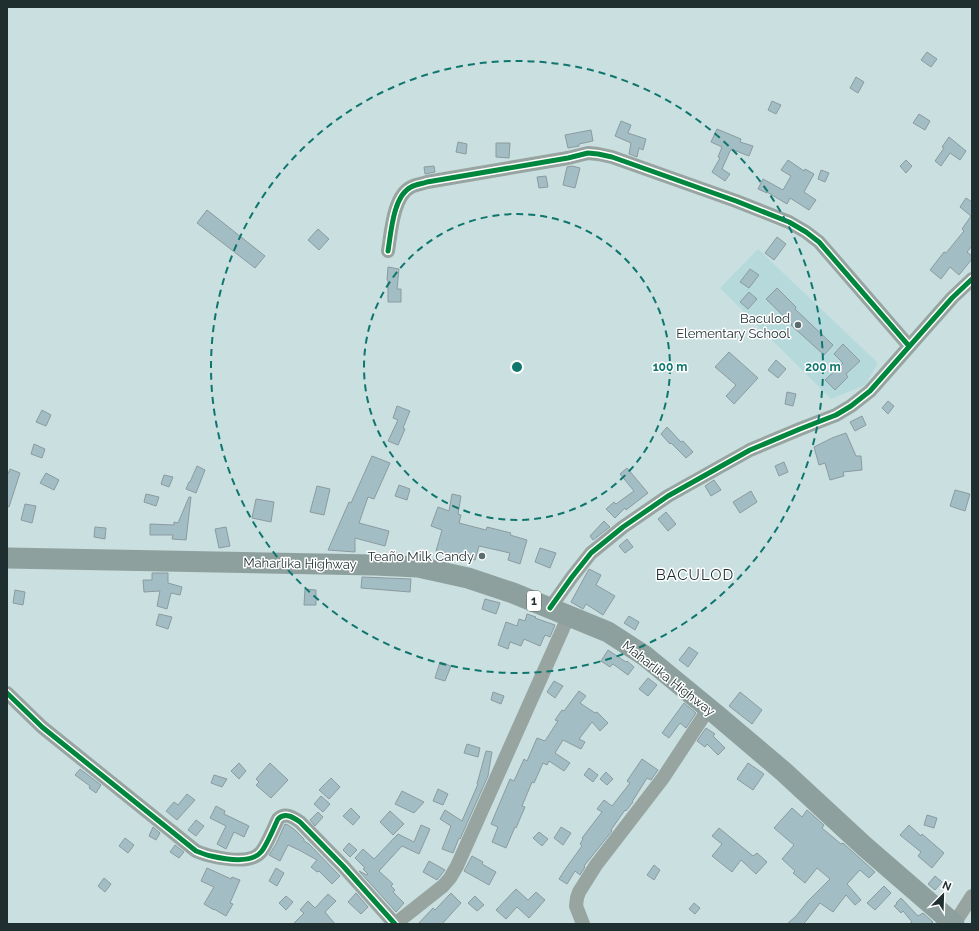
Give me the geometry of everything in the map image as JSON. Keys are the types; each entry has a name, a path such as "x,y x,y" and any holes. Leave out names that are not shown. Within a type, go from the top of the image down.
{"highway":[{"name":"Maharlika Highway","path":"7,558 367,564 418,567 468,578 513,593 608,632 645,656 784,772 864,846 954,924"}],"street":[{"path":"388,251 394,216 400,198 412,187 427,182 568,158 588,153 598,154 736,201 788,222 806,232 819,242 909,346"},
{"path":"550,608 592,553 622,527 668,496 744,454 800,428 836,415 851,406 870,391 952,298 972,279"},
{"path":"7,692 42,727 196,850 209,856 236,860 256,856 261,852 278,819 281,816 286,815 292,817 300,822 343,866 395,924 443,886 457,866 569,615"},
{"path":"583,924 576,906 579,892 596,865 662,778 709,708"},
{"path":"954,924 972,896"}],"shaded area":[{"name":"Baculod Elementary School","path":"758,249 878,363 865,385 831,399 720,288"}],"building":[{"path":"927,52 937,59 931,67 921,60"},
{"path":"856,77 864,82 858,93 850,88"},
{"path":"772,101 781,105 776,114 768,110"},
{"path":"919,114 930,121 925,130 913,123"},
{"path":"621,121 631,125 628,133 646,139 643,150 639,148 637,157 629,154 631,143 615,136"},
{"path":"717,129 741,139 740,142 753,146 749,156 731,149 722,169 730,174 725,181 712,172 720,158 718,157 722,147 711,142"},
{"path":"591,130 593,141 568,148 565,135"},
{"path":"949,137 966,151 960,160 950,153 941,166 935,161 944,148 942,147"},
{"path":"458,142 467,144 466,154 456,152"},
{"path":"496,143 510,143 509,158 496,157"},
{"path":"788,160 804,171 805,169 814,174 804,192 816,200 809,210 790,198 787,204 767,192 758,189 763,179 783,190 791,176 781,170"},
{"path":"906,160 912,166 906,173 900,166"},
{"path":"434,166 435,172 425,174 424,167"},
{"path":"572,166 580,168 575,188 563,185 567,167"},
{"path":"821,170 829,173 825,182 818,179"},
{"path":"546,176 548,187 539,188 537,177"},
{"path":"966,198 972,202 972,246 967,252 972,256 972,259 959,275 950,267 941,279 930,270 944,252 946,253 964,231 962,229 971,216 960,207"},
{"path":"207,210 265,256 255,268 197,223"},
{"path":"318,229 329,239 319,250 308,240"},
{"path":"777,237 786,244 774,260 765,253"},
{"path":"388,267 399,269 397,289 401,289 401,302 388,302"},
{"path":"750,269 759,275 749,288 740,282"},
{"path":"777,288 796,307 795,309 833,345 824,355 791,325 792,324 766,299"},
{"path":"749,292 757,299 748,309 740,302"},
{"path":"843,344 860,361 846,374 848,377 835,390 825,380 843,363 834,354"},
{"path":"729,352 758,378 734,404 726,396 736,385 715,367"},
{"path":"776,360 786,369 778,378 768,370"},
{"path":"787,392 796,394 793,406 785,404"},
{"path":"888,401 894,406 888,414 882,408"},
{"path":"397,406 410,411 403,428 405,429 398,445 388,441 398,420 393,418"},
{"path":"42,410 51,415 46,426 36,422"},
{"path":"862,416 866,425 855,431 850,422"},
{"path":"667,427 693,452 686,458 661,434"},
{"path":"846,433 856,456 861,456 862,470 843,472 844,476 830,480 825,463 819,465 814,447"},
{"path":"34,444 45,449 42,458 31,454"},
{"path":"372,456 390,463 374,499 368,497 359,523 389,531 385,546 355,538 355,552 328,550 349,502 351,503"},
{"path":"784,462 788,472 779,476 775,466"},
{"path":"197,466 205,470 196,493 186,489"},
{"path":"627,468 648,493 626,510 625,508 615,518 606,509 614,502 616,504 634,491 620,474"},
{"path":"10,469 20,473 9,507 7,506 7,476"},
{"path":"46,473 59,480 54,490 40,483"},
{"path":"164,475 173,477 169,487 161,484"},
{"path":"714,480 721,490 711,496 705,486"},
{"path":"399,485 410,489 407,500 395,496"},
{"path":"317,486 330,489 324,515 310,512"},
{"path":"955,490 970,494 965,511 950,506"},
{"path":"751,491 757,502 740,513 733,502"},
{"path":"146,494 159,497 156,506 144,502"},
{"path":"452,494 461,496 458,514 461,515 459,523 486,530 487,527 511,533 510,535 527,540 520,564 508,560 510,553 479,546 475,560 436,551 442,530 431,526 438,507 449,511"},
{"path":"189,497 191,497 186,540 172,539 173,535 150,535 150,524 174,525 174,522 178,523"},
{"path":"256,499 274,502 271,522 252,518"},
{"path":"25,504 36,506 32,523 21,520"},
{"path":"666,512 676,524 668,531 658,519"},
{"path":"604,521 610,527 593,540 590,536"},
{"path":"95,527 106,528 105,539 94,537"},
{"path":"226,527 230,546 219,548 215,529"},
{"path":"627,539 633,547 625,553 619,546"},
{"path":"540,548 556,553 550,568 535,562"},
{"path":"589,569 601,575 596,585 615,596 603,615 586,604 583,609 571,602"},
{"path":"152,573 168,573 168,583 182,587 180,595 171,593 167,609 157,606 160,591 144,592 143,580 152,580"},
{"path":"362,577 411,579 410,592 361,588"},
{"path":"305,589 316,590 316,605 304,605"},
{"path":"15,590 25,592 23,605 13,603"},
{"path":"485,599 500,603 496,614 482,609"},
{"path":"159,614 172,617 168,629 156,625"},
{"path":"527,614 555,625 550,637 545,635 540,646 524,639 521,646 510,642 508,649 498,645 506,622 517,626 519,619 525,621"},
{"path":"629,616 639,622 635,630 624,623"},
{"path":"689,647 698,653 688,667 679,660"},
{"path":"608,650 634,667 628,675 613,664 610,667 601,661"},
{"path":"440,662 451,666 445,681 435,678"},
{"path":"648,678 657,685 648,696 639,689"},
{"path":"554,681 563,686 555,698 547,692"},
{"path":"579,691 586,696 580,703 595,713 597,712 608,723 600,731 592,722 579,739 585,742 581,749 563,740 555,753 570,763 564,771 549,761 547,765 543,763 534,783 532,782 522,806 525,807 506,848 492,842 498,827 491,824 510,779 514,781 524,759 527,761 537,738 545,741 558,721 555,720"},
{"path":"493,692 504,696 501,704 491,700"},
{"path":"740,692 762,710 752,724 729,706"},
{"path":"684,703 696,713 686,728 680,723 669,738 662,733"},
{"path":"706,728 715,734 713,736 725,748 718,755 707,744 705,747 697,741"},
{"path":"467,744 480,748 478,757 464,753"},
{"path":"486,751 492,752 488,776 460,839 459,838 453,853 442,849 451,826 440,819 445,810 462,821 478,784"},
{"path":"642,759 658,770 656,773 651,780 647,778 633,802 626,811 625,810 611,830 612,831 584,866 585,867 580,875 575,871 567,884 559,879 582,846 580,844 583,839 582,838 602,812 597,809 604,800 612,806 630,783 627,781"},
{"path":"239,763 246,771 239,779 231,771"},
{"path":"270,763 288,780 271,798 256,785 259,782 256,779"},
{"path":"748,763 764,774 753,790 737,779"},
{"path":"589,768 598,775 593,782 584,775"},
{"path":"80,769 101,785 96,793 89,788 90,786 75,775"},
{"path":"606,772 613,779 607,785 600,779"},
{"path":"214,775 227,779 222,787 211,783"},
{"path":"331,778 340,787 329,799 319,790"},
{"path":"438,789 448,794 443,805 433,801"},
{"path":"402,791 424,802 414,813 395,804"},
{"path":"187,794 195,800 177,820 166,811 174,802 178,805"},
{"path":"321,796 330,804 323,812 314,804"},
{"path":"216,806 225,811 224,814 249,826 244,837 234,832 226,849 217,844 226,826 210,818"},
{"path":"351,808 360,817 353,825 343,816"},
{"path":"792,808 802,817 807,810 824,825 822,828 841,844 843,843 875,872 869,878 860,870 847,884 861,900 855,905 846,895 833,912 820,903 803,924 787,924 830,879 817,868 805,883 793,873 795,871 782,859 794,845 774,828"},
{"path":"390,811 404,824 393,835 380,822"},
{"path":"318,812 323,817 315,826 310,820"},
{"path":"927,815 937,818 934,828 924,825"},
{"path":"196,820 204,826 196,836 188,830"},
{"path":"285,824 294,829 304,839 304,841 309,844 340,876 332,884 319,871 317,872 311,867 317,860 299,850 288,845 280,861 269,855"},
{"path":"421,825 430,829 419,854 402,846 379,871 393,884 391,886 395,890 393,892 404,903 396,912 359,871 367,875 368,874 363,869 365,868 355,858 363,849 374,859 398,834 414,842"},
{"path":"909,825 944,853 932,868 918,856 921,852 900,835"},
{"path":"153,827 160,833 156,840 149,836"},
{"path":"561,827 571,833 563,845 554,838"},
{"path":"719,828 753,856 757,853 767,862 756,874 741,860 732,872 712,856 722,844 712,836"},
{"path":"539,832 548,839 542,846 533,838"},
{"path":"125,838 134,845 128,853 119,846"},
{"path":"349,843 357,850 350,857 343,850"},
{"path":"175,845 184,852 179,858 170,852"},
{"path":"472,856 496,872 489,885 464,871"},
{"path":"429,861 445,870 437,880 423,872"},
{"path":"654,865 660,870 654,880 647,875"},
{"path":"207,868 231,879 232,877 240,880 230,903 233,904 226,916 204,904 214,887 201,881"},
{"path":"276,868 284,873 277,886 269,881"},
{"path":"935,876 942,882 935,890 928,884"},
{"path":"104,878 111,884 105,892 98,886"},
{"path":"884,886 891,893 875,910 867,903"},
{"path":"516,889 528,900 536,892 545,900 529,918 517,907 506,919 496,910"},
{"path":"356,893 368,907 361,914 348,902"},
{"path":"451,893 461,903 442,924 418,924 433,908 435,910"},
{"path":"328,894 336,901 325,912 335,924 293,924 304,913 300,910 308,901 315,908"},
{"path":"286,896 293,902 286,910 279,903"},
{"path":"475,896 484,905 477,911 468,903"},
{"path":"901,898 918,916 923,913 933,922 930,924 909,924 912,922 903,911 901,913 894,906"},
{"path":"694,903 700,908 695,914 689,909"}],"cycle path":[{"path":"388,251 394,216 400,198 413,186 427,182 568,158 588,153 598,154 612,157 736,201 789,222 806,232 819,242 909,346"},
{"path":"550,608 591,553 623,527 668,496 750,450 836,415 851,406 870,391 952,298 972,279"},
{"path":"7,693 42,727 196,851 207,855 237,860 251,858 257,856 261,852 278,819 283,816 295,818 343,866 395,924"}],"place":[{"name":"Baculod Elementary School","path":"798,325"},
{"name":"Teaño Milk Candy","path":"482,556"}],"district":[{"name":"BACULOD","path":"695,575"}]}
